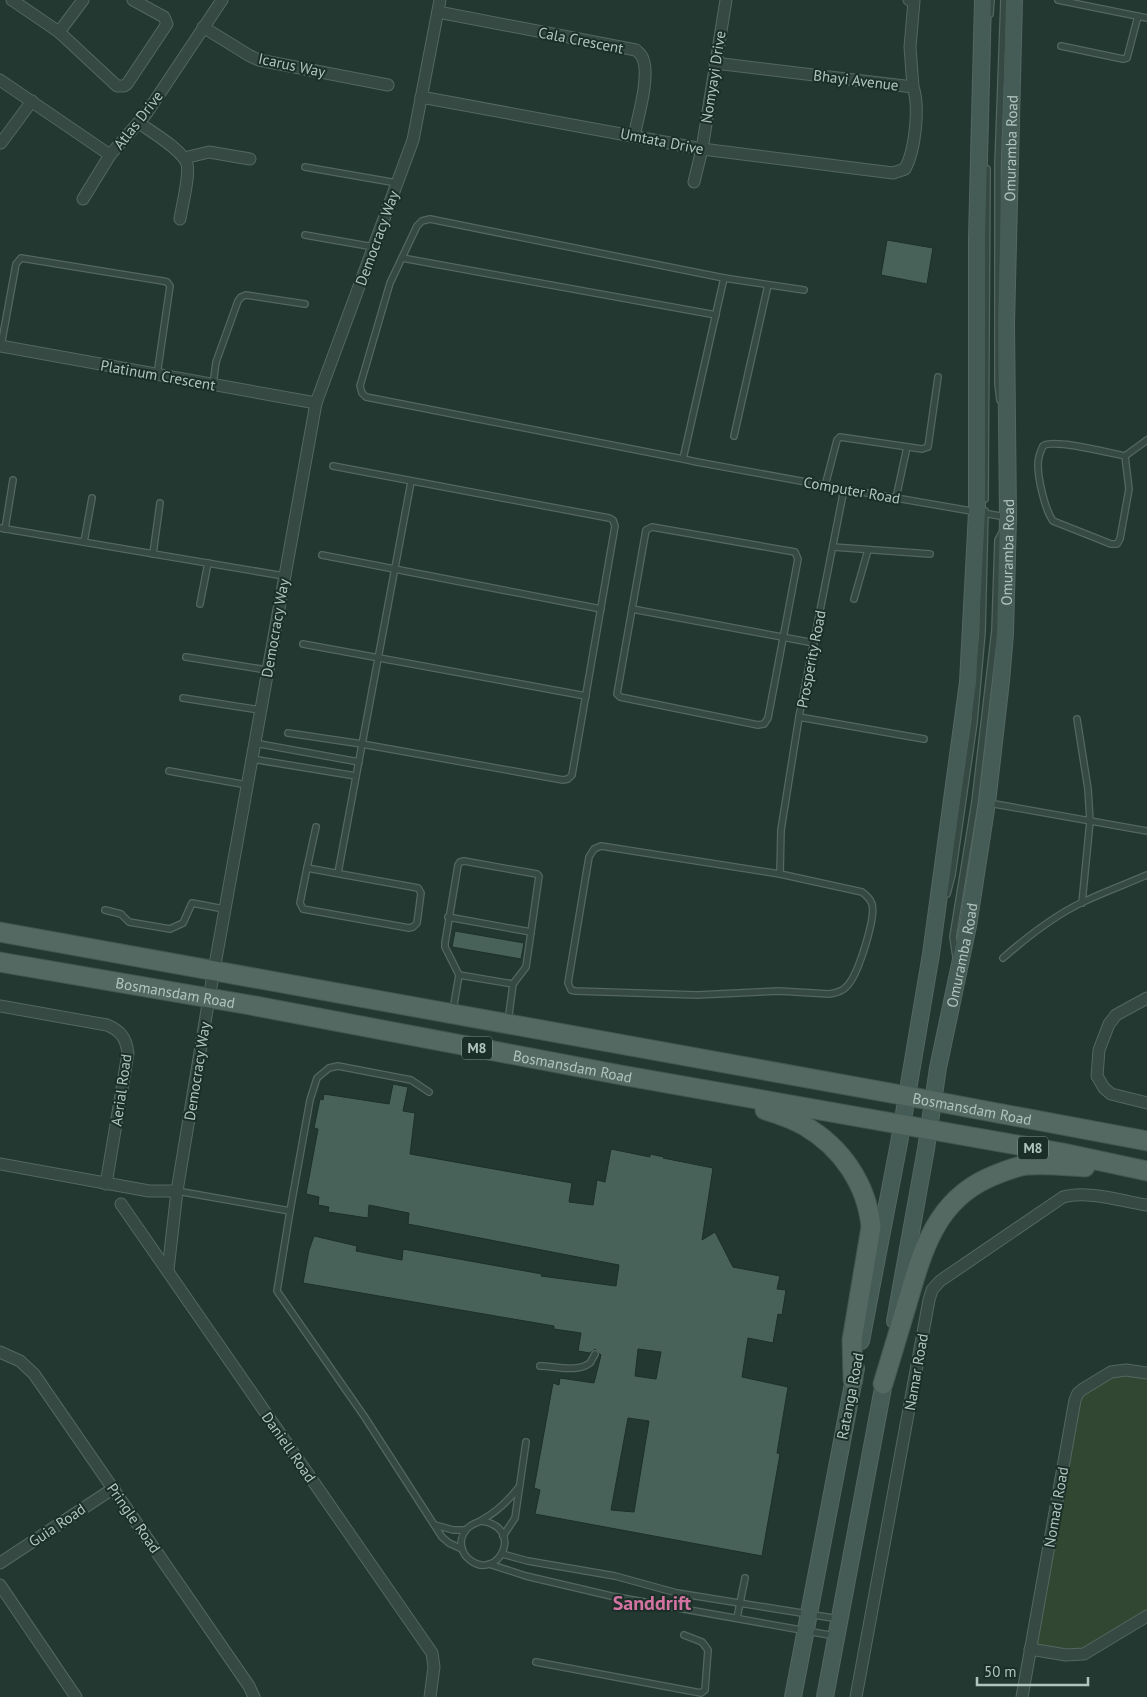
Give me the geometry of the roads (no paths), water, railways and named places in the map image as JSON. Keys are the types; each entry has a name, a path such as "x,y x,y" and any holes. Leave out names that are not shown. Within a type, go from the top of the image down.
{"main road":[{"name":"Omuramba Road","path":"907,1096 931,954 968,682 981,512 977,238 983,0"},
{"name":"Omuramba Road","path":"934,1101 938,1068 968,926 987,803 1002,681 1008,521 1006,315 1014,0"},
{"name":"Bosmansdam Road","path":"0,932 1147,1141"},
{"name":"Bosmansdam Road","path":"0,962 209,998 710,1091 1063,1153 1142,1170"},
{"path":"710,1091 804,1125 823,1138 842,1157 855,1174 870,1214 871,1227 853,1333 853,1380"},
{"name":"Ratanga Road","path":"793,1697 907,1096"},
{"name":"Ratanga Road","path":"825,1697 934,1101"},
{"path":"883,1384 920,1258 931,1233 941,1217 961,1194 977,1183 1021,1166 1043,1165 1142,1170"}],"street":[{"path":"12,0 59,32 117,86 128,84 167,24 164,17 133,0"},
{"path":"59,32 83,0"},
{"name":"Atlas Drive","path":"0,80 110,155 146,114 222,0"},
{"name":"Democracy Way","path":"168,1270 177,1191 213,970 316,403 413,140 440,0"},
{"name":"Nomyayi Drive","path":"694,182 702,150 726,0"},
{"path":"909,0 914,0 910,48 913,87"},
{"name":"Cala Crescent","path":"438,12 636,50 641,55 645,67 644,94 634,136"},
{"name":"Icarus Way","path":"203,26 259,60 388,85"},
{"name":"Bhayi Avenue","path":"715,63 913,87 916,96 916,116 910,157 905,169"},
{"name":"Umtata Drive","path":"421,97 702,150 893,173 905,169"},
{"path":"1,143 32,101"},
{"path":"139,123 184,158 187,171 180,219"},
{"path":"184,158 209,152 250,159"},
{"path":"83,199 110,155"},
{"name":"Platinum Crescent","path":"1,346 316,403"},
{"path":"1147,998 1116,1015 1108,1024 1100,1050 1097,1076 1104,1088 1111,1094 1147,1103"},
{"name":"Aerial Road","path":"0,1006 107,1025 116,1028 122,1034 127,1043 128,1053 106,1184"},
{"path":"0,1164 149,1191 177,1191"},
{"name":"Namar Road","path":"856,1697 928,1300 932,1290 940,1281 1063,1197 1073,1194 1084,1195 1147,1205"},
{"name":"Daniell Road","path":"121,1204 432,1653 434,1667 430,1697"},
{"name":"Pringle Road","path":"0,1352 20,1361 34,1374 249,1686 254,1697"},
{"name":"Nomad Road","path":"1022,1697 1078,1393 1117,1370 1147,1373"},
{"name":"Guia Road","path":"0,1563 114,1488"},
{"path":"0,1585 76,1697"},
{"path":"1030,1649 1066,1655 1084,1654 1147,1616"}],"lane":[{"path":"990,18 992,0"},
{"path":"1004,0 998,165 998,384 1002,406 1007,414"},
{"path":"1058,0 1147,18"},
{"path":"1061,46 1123,59 1127,58 1138,16"},
{"path":"987,114 989,27"},
{"path":"981,512 987,164"},
{"path":"305,167 397,184"},
{"path":"716,314 402,258 417,226 422,221 430,219 724,278 804,290"},
{"path":"306,235 374,247"},
{"path":"1,346 16,264 22,258 164,281 170,286 158,375"},
{"name":"Computer Road","path":"402,258 390,282 360,386 362,393 366,397 696,462 981,512 1008,521"},
{"path":"683,459 724,278"},
{"path":"734,436 768,285"},
{"path":"212,384 216,362 241,296 246,295 305,304"},
{"path":"825,486 837,440 840,438 922,449 928,447 938,377"},
{"path":"1125,456 1129,489 1120,539 1117,544 1111,544 1053,522 1049,515 1039,475 1038,464 1043,446 1051,442 1125,456 1147,440"},
{"path":"896,498 907,447"},
{"path":"288,733 362,744 563,780 568,779 572,775 615,526 613,520 333,466"},
{"path":"13,480 3,529 284,576"},
{"path":"338,873 411,482"},
{"name":"Prosperity Road","path":"780,874 781,830 800,717 844,489"},
{"path":"84,542 92,498"},
{"path":"153,554 160,503"},
{"path":"959,966 953,937 975,802 995,630 998,540 1008,521"},
{"path":"650,527 795,552 798,559 766,723 758,725 619,696 617,690 632,610 646,530 650,527"},
{"path":"832,547 930,554"},
{"path":"854,599 868,550"},
{"path":"322,555 601,609"},
{"path":"200,604 208,563"},
{"path":"632,610 814,643"},
{"path":"303,644 586,696"},
{"path":"186,656 267,670"},
{"path":"183,698 260,710"},
{"path":"800,717 924,739"},
{"path":"1078,719 1088,789 1090,821 1082,903"},
{"path":"254,743 359,762"},
{"path":"252,758 356,776"},
{"path":"169,771 247,785"},
{"path":"987,803 1147,831"},
{"path":"307,868 418,888 421,893 417,923 409,928 303,908 300,903 307,868 316,827"},
{"path":"607,846 780,874 862,892 871,902 872,914 864,951 854,976 847,987 840,992 818,995 779,991 697,994 575,991 568,988 589,857 594,849 607,846"},
{"path":"453,1015 459,975 445,948 445,934 458,865 462,861 536,873 539,876 526,968 513,984 508,1024"},
{"path":"1003,958 1026,937 1082,903 1147,875"},
{"path":"105,910 121,914 129,922 170,930 183,923 192,903 224,909"},
{"path":"448,917 531,932"},
{"path":"459,975 513,984"},
{"path":"429,1092 411,1080 338,1066 329,1068 317,1078 310,1100 277,1291 364,1416 442,1537 449,1543 462,1549"},
{"path":"177,1191 290,1211"},
{"path":"540,1366 581,1368 590,1363 595,1354"},
{"path":"503,1536 515,1518 526,1442"},
{"path":"481,1521 491,1522 499,1527 505,1548 494,1562 481,1565 473,1563 466,1557 462,1549 461,1540 465,1530 472,1524 481,1521 509,1500 519,1487"},
{"path":"435,1525 453,1530 465,1530"},
{"path":"502,1554 528,1561 615,1576 677,1593 840,1619"},
{"path":"489,1564 526,1576 611,1596 837,1636"},
{"path":"737,1618 745,1578"},
{"path":"536,1662 702,1693 704,1690 708,1650 702,1642 684,1635"}],"district":[{"name":"Sanddrift","path":"652,1603"}]}
